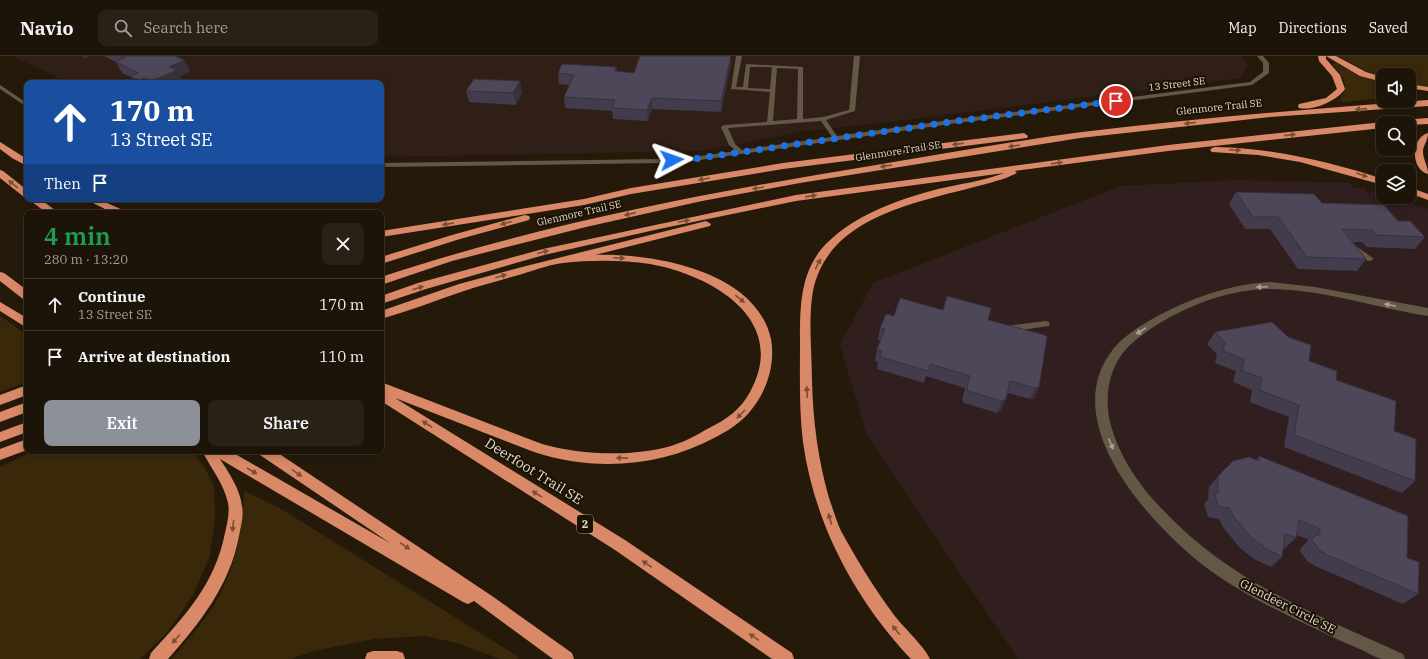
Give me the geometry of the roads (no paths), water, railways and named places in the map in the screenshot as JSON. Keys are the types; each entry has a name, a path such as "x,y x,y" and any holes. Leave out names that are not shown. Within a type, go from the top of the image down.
{"highway":[{"path":"1270,114 1322,102 1337,95 1341,89 1340,83 1336,75 1322,59 1322,56"},
{"path":"1330,56 1363,74 1376,78"},
{"path":"1416,87 1428,89"},
{"name":"Glenmore Trail SE","path":"384,280 449,258 586,224 702,198 800,180 1080,135 1270,114 1428,103"},
{"path":"1416,122 1428,121"},
{"path":"384,299 422,286 543,252 643,229 796,198 1168,148 1376,126"},
{"path":"384,260 456,237 584,202 631,191 783,166 1031,136 1080,135"},
{"path":"1428,136 1419,145 1418,152 1419,158 1428,171"},
{"path":"0,145 24,161"},
{"path":"1168,148 1265,152 1315,162 1376,180"},
{"path":"922,659 910,647 882,612 852,565 832,526 817,475 810,443 806,356 808,288 823,255 847,231 867,218 901,204 940,192 996,180 1025,167"},
{"path":"0,173 24,193"},
{"path":"1416,192 1428,196"},
{"path":"384,313 463,287 530,268 660,235 773,209 796,198"},
{"path":"38,202 50,210"},
{"path":"97,202 114,210"},
{"path":"384,234 584,202"},
{"path":"384,388 544,450 588,456 624,458 652,456 688,445 736,418 748,406 762,381 767,348 760,325 752,310 735,295 702,276 662,264 616,258 566,260"},
{"path":"0,276 24,294"},
{"path":"0,306 24,322"},
{"path":"0,400 24,391"},
{"name":"Deerfoot Trail SE","path":"384,396 620,546 786,659"},
{"path":"0,417 24,408"},
{"path":"0,437 24,428"},
{"path":"0,455 22,446"},
{"path":"0,458 22,446"},
{"path":"157,659 194,618 206,600 223,570 231,548 235,502 211,454"},
{"path":"224,454 533,635"},
{"path":"269,454 487,601 566,659"},
{"path":"372,659 397,659"}],"street":[{"name":"Glendeer Circle SE","path":"1398,659 1257,593 1224,573 1193,549 1163,521 1133,486 1106,433 1102,411 1102,390 1109,363 1122,344 1140,331 1162,319 1209,296 1227,291 1246,287 1281,286 1313,289 1428,312"}],"lane":[{"path":"739,56 733,88 772,91"},
{"path":"740,151 732,145 724,127 823,119 852,111 857,56"},
{"name":"13 Street SE","path":"834,138 1252,83 1266,73 1266,63 1260,56"},
{"path":"745,89 748,65 801,68 800,121"},
{"path":"770,123 775,66"},
{"path":"0,87 24,103"},
{"path":"384,165 693,159 834,138 823,119"},
{"path":"1349,245 1370,259"},
{"path":"999,328 1006,329 1046,324"}]}
